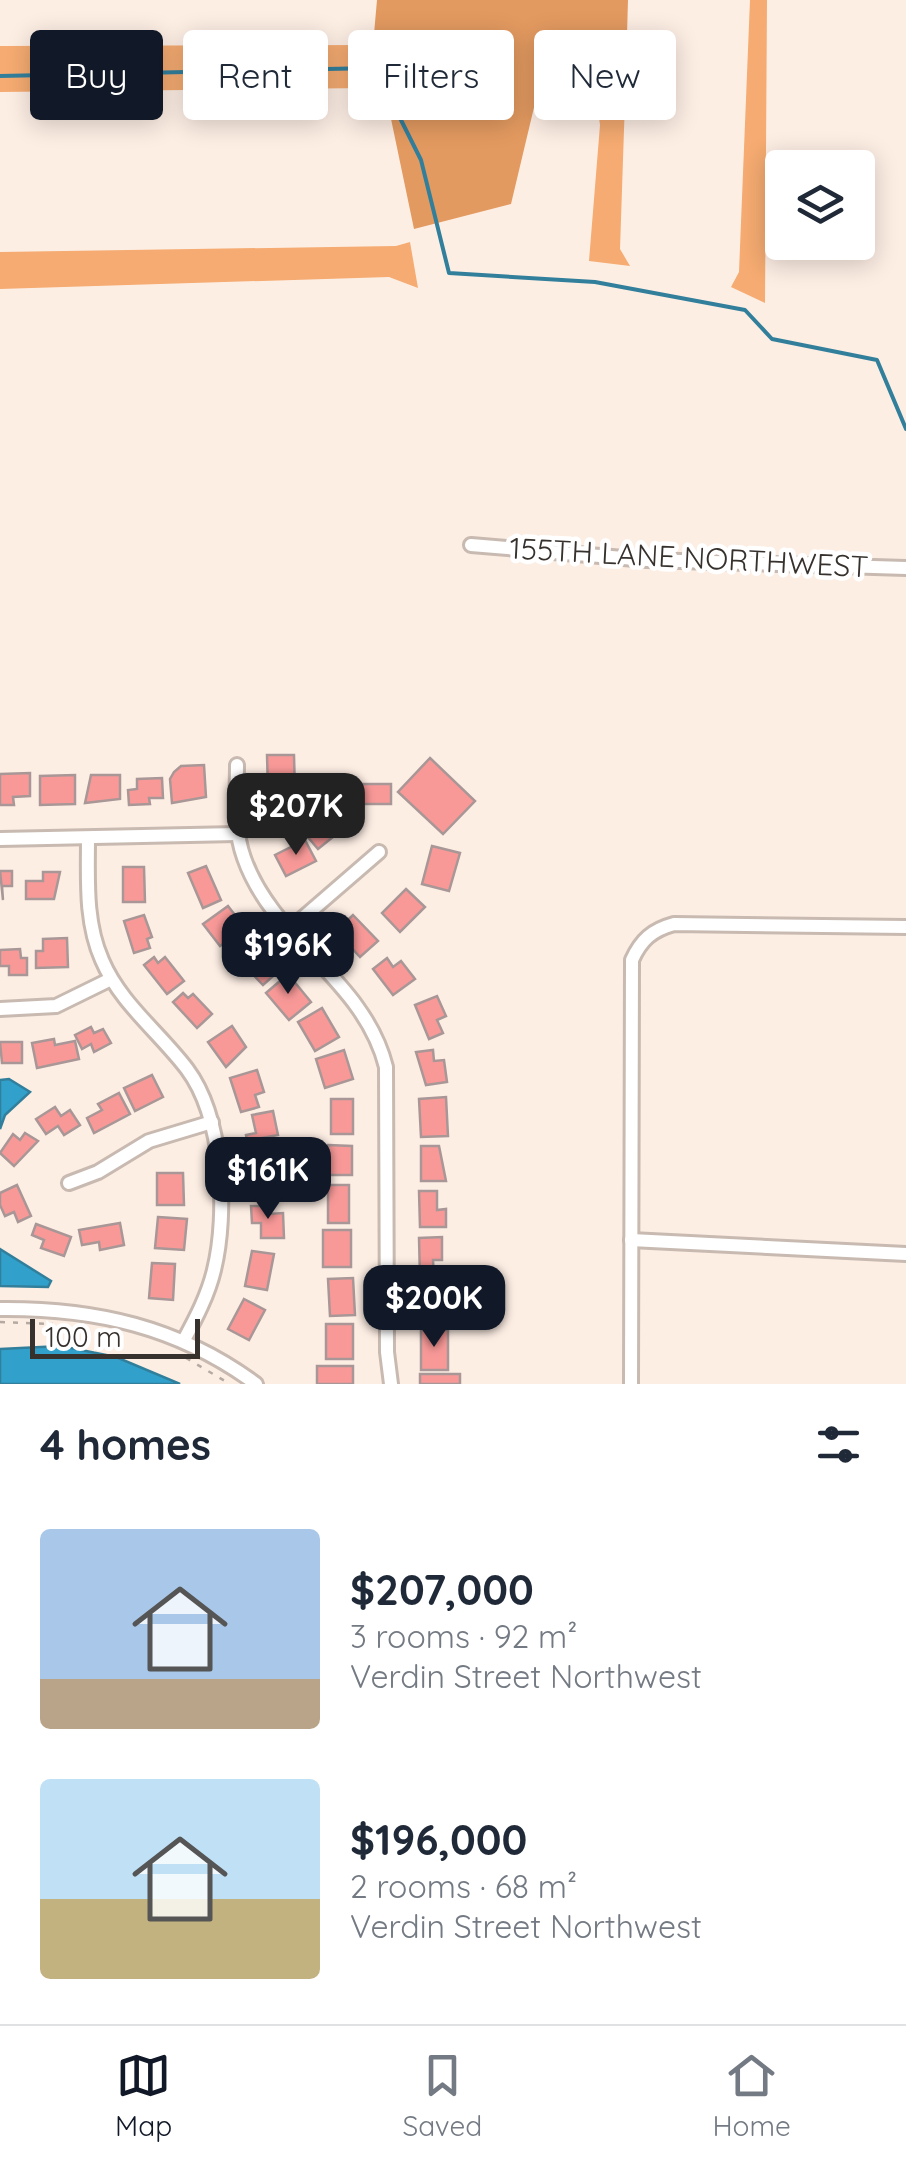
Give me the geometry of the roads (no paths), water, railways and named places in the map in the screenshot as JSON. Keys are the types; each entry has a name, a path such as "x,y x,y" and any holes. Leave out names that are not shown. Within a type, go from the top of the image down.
{"street":[{"name":"155TH LANE NORTHWEST","path":"471,545 647,560 906,568"},
{"path":"237,766 237,834 252,878 290,929 370,1019 386,1067 387,1352 392,1384"},
{"path":"0,839 237,834"},
{"path":"88,838 90,918 111,979 186,1068 212,1122 218,1182 217,1254 204,1299 184,1340"},
{"path":"290,929 379,852"},
{"path":"631,1384 632,960 649,934 674,924 906,927"},
{"path":"0,1009 56,1006 111,979"},
{"path":"68,1183 98,1172 148,1140 212,1122"},
{"path":"631,1240 906,1254"},
{"path":"0,1309 89,1313 184,1340 256,1384"}],"water":[{"path":"9,1079 30,1092 5,1115 0,1129 0,1080"},
{"path":"0,1249 51,1281 48,1287 0,1286"},
{"path":"61,1346 116,1357 180,1384 0,1384 0,1349"}],"waterway":[{"path":"0,76 375,68 421,160 449,273 595,282 745,310 772,339 877,360 906,429"}]}
